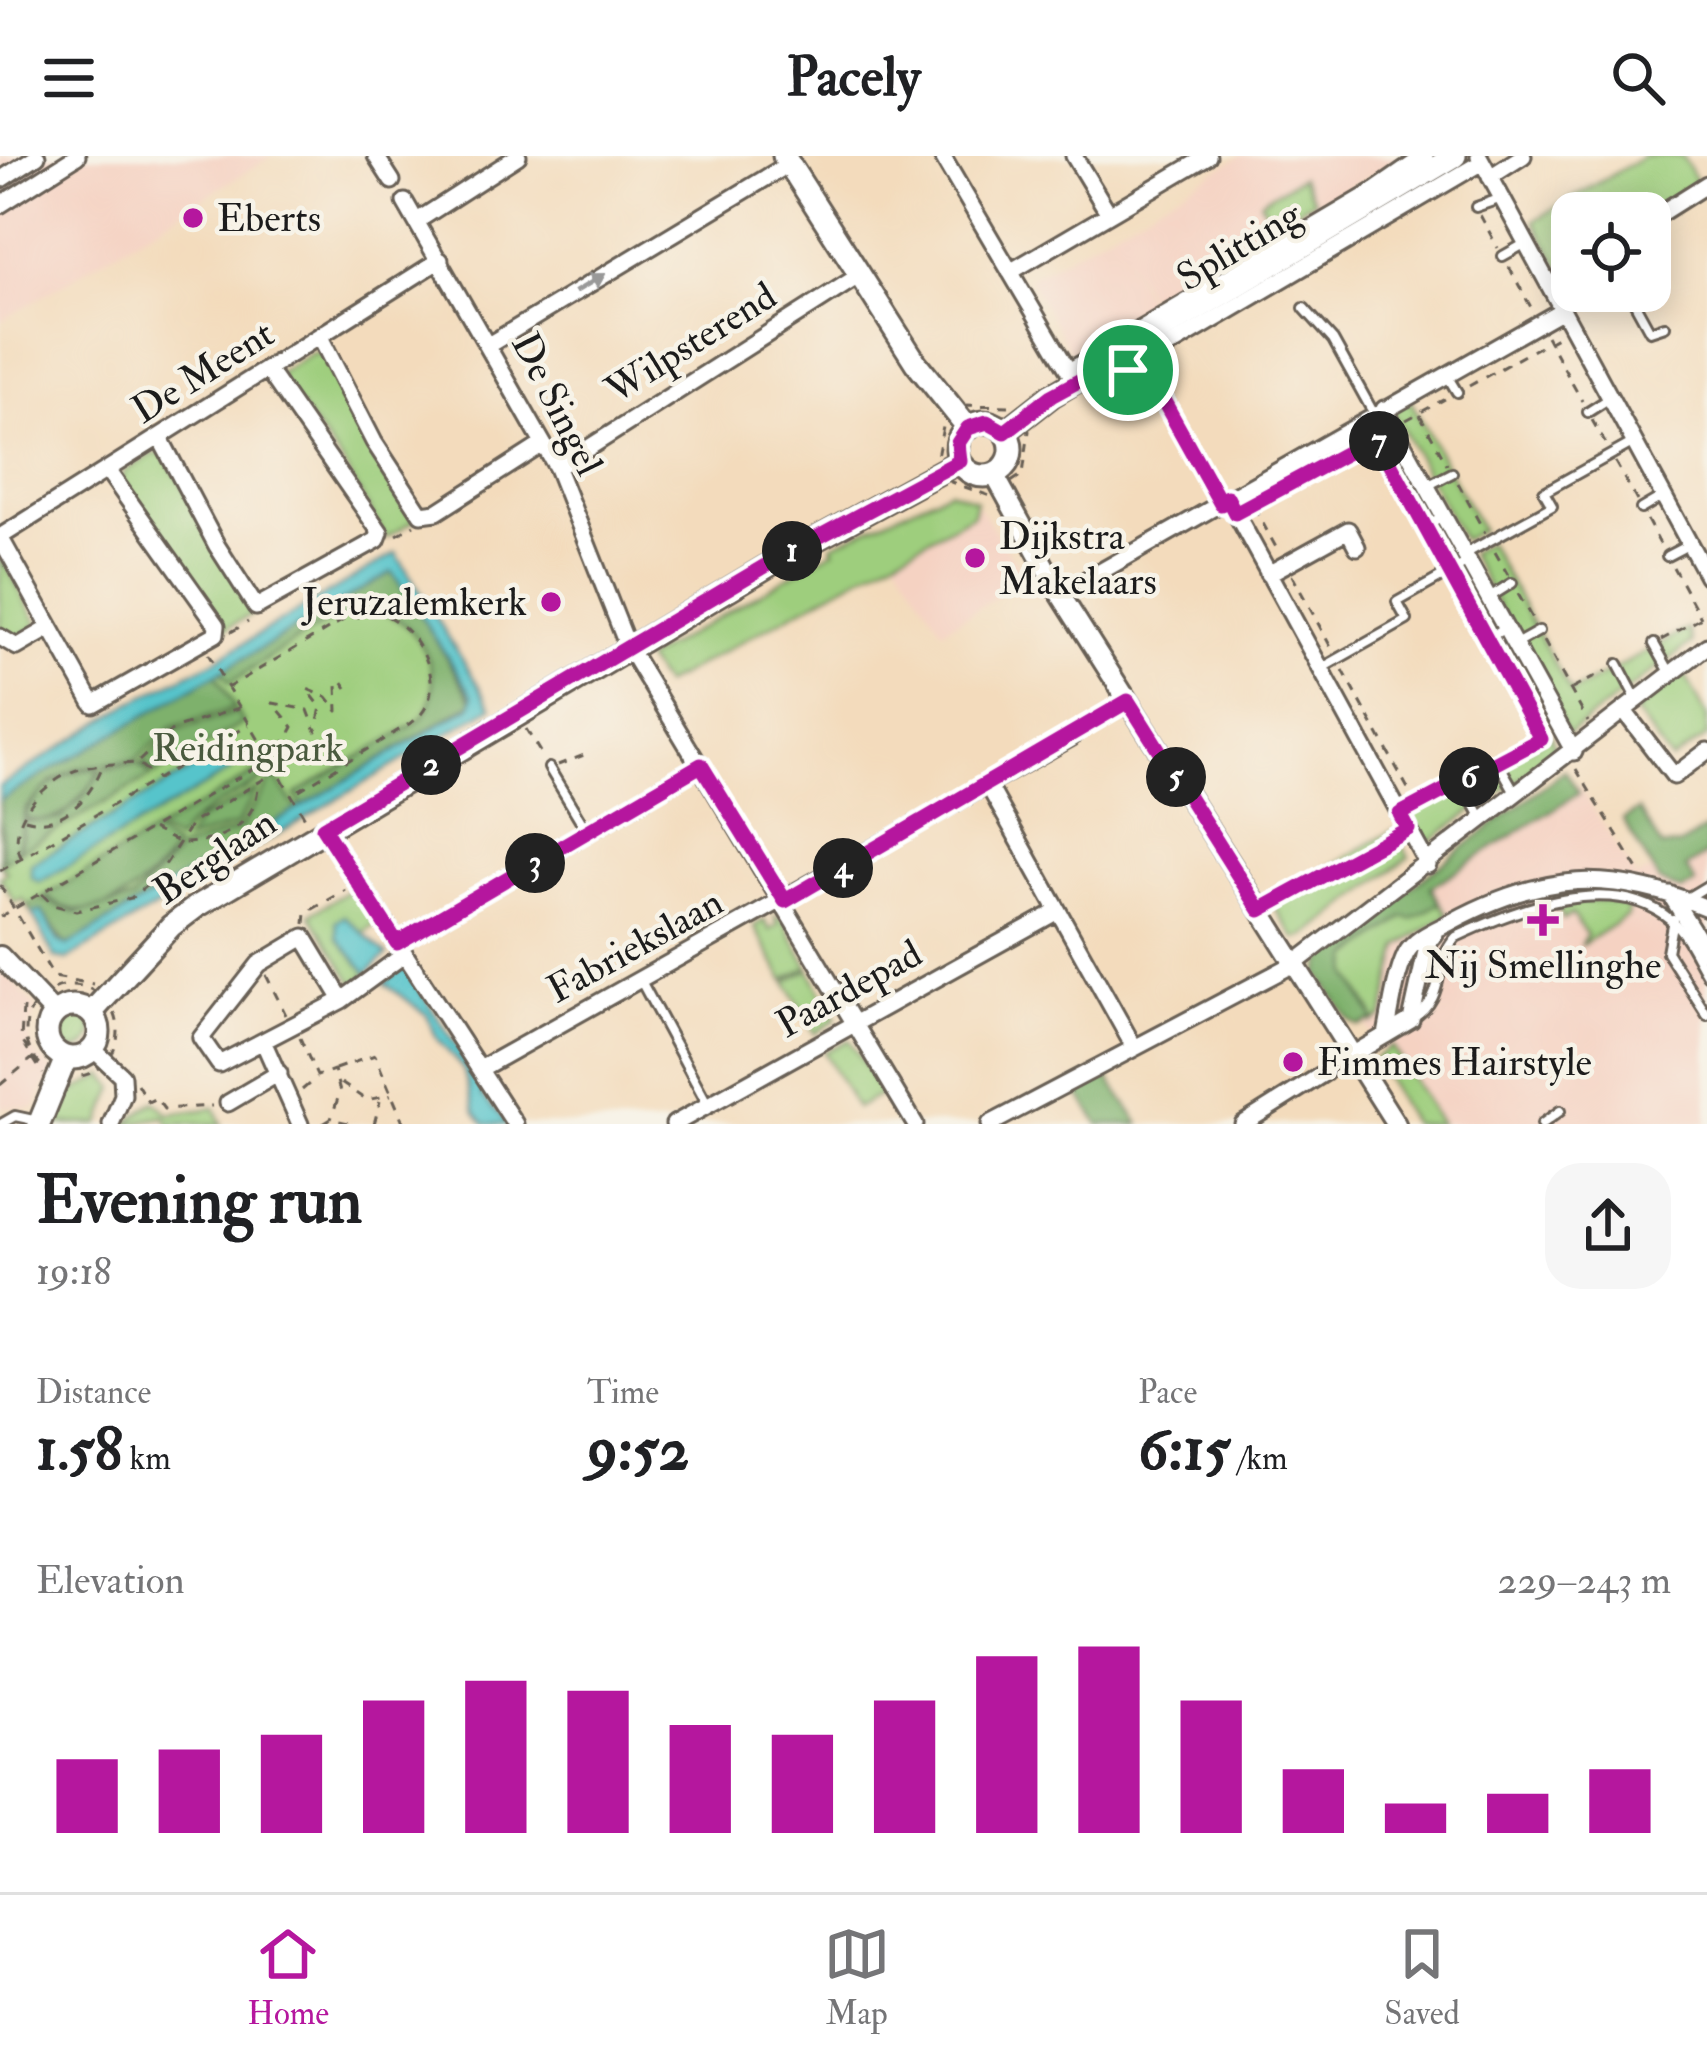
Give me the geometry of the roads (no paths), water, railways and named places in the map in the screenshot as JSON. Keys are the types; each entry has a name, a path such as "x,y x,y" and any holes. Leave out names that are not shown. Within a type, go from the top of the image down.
{"main road":[{"name":"Splitting","path":"1012,425 1072,377 1130,363 1455,156"},
{"path":"787,160 961,420 952,465 999,482 1011,451 1012,425 961,420"},
{"name":"Berglaan","path":"106,1003 182,916 315,825 952,465"},
{"path":"40,1123 57,1069 44,1002 106,1003 99,1030 101,1055 57,1069"}],"street":[{"path":"0,180 37,156"},
{"path":"0,205 77,156"},
{"path":"376,156 392,181"},
{"path":"417,221 518,156"},
{"path":"941,156 1072,377"},
{"path":"1074,156 1109,214"},
{"path":"1010,272 1206,156"},
{"name":"Splitting","path":"1072,377 1425,156"},
{"name":"Splitting","path":"1130,363 1484,165 1523,156"},
{"path":"490,344 787,160"},
{"path":"1484,165 1550,286"},
{"path":"18,169 29,187"},
{"path":"1671,207 1707,184"},
{"name":"De Singel","path":"405,202 557,468 628,647 915,1124"},
{"name":"De Meent","path":"0,537 440,260"},
{"name":"Wilpsterend","path":"557,468 860,275"},
{"path":"1084,581 1228,505 1283,465 1558,312"},
{"path":"1563,312 1707,576"},
{"path":"320,337 421,514 436,512 543,444"},
{"path":"160,438 217,546 258,607 378,538 338,467 267,369"},
{"path":"1379,411 1394,427 1571,754"},
{"path":"0,537 93,704 217,631 178,563 107,470"},
{"path":"999,482 1042,583 1128,701 1396,1124"},
{"path":"1228,505 1428,865"},
{"path":"1268,574 1348,530 1357,547"},
{"path":"0,637 17,647 48,629"},
{"path":"990,1124 1294,964 1707,646"},
{"path":"1631,706 1674,776 1707,751"},
{"name":"Fabriekslaan","path":"480,1070 1072,737"},
{"path":"342,1000 304,937 259,964 201,1038 219,1064 342,1000 401,948 701,765"},
{"path":"988,785 1134,1047"},
{"path":"315,825 515,1124"},
{"path":"1402,1020 1406,954 1415,943 1487,902 1585,879 1648,887 1707,908"},
{"path":"1677,897 1707,953"},
{"name":"Paardepad","path":"674,1124 1056,912"},
{"path":"1352,1055 1402,1020 1423,944 1438,931"},
{"path":"0,956 44,1002"},
{"path":"263,1041 300,1124"},
{"path":"101,1055 125,1086 111,1124"},
{"path":"1237,1124 1326,1072"},
{"path":"228,1103 279,1073"}],"lane":[{"path":"1476,207 1502,198"},
{"path":"1503,256 1526,243"},
{"path":"1304,308 1333,340 1379,411"},
{"path":"1640,312 1650,331 1665,326"},
{"path":"1446,374 1456,392"},
{"path":"1588,412 1610,398"},
{"path":"1326,441 1336,459"},
{"path":"1317,663 1337,659 1407,620 1397,602 1552,506 1544,492 1634,442"},
{"path":"1283,465 1292,482"},
{"path":"1426,486 1452,473"},
{"path":"1641,508 1663,496"},
{"path":"1425,526 1443,516"},
{"path":"1667,556 1690,544"},
{"path":"1488,598 1512,584"},
{"path":"1486,639 1505,628"},
{"path":"1514,645 1539,631"},
{"path":"1654,644 1671,674"},
{"path":"1317,663 1331,648"},
{"path":"1618,664 1631,706"},
{"path":"1346,715 1363,706"},
{"path":"1372,762 1388,753"},
{"path":"1498,762 1518,796"},
{"path":"550,768 588,833"},
{"path":"1462,781 1484,822"},
{"path":"1707,886 1677,897 1666,952 1707,1016"},
{"path":"1536,887 1542,910"},
{"path":"1402,1020 1433,1003 1447,947 1456,937 1542,910 1612,898 1648,907 1673,922 1707,975"},
{"path":"640,980 708,1105"},
{"path":"1542,1124 1560,1111"},
{"path":"1,1124 15,1116 40,1123"}],"water":[{"path":"396,553 492,707 67,960 55,958 32,913 42,911 58,941 67,946 471,706 473,696 392,572 0,800 0,786 131,703 214,661"},
{"path":"222,752 234,758 230,771 40,882 31,877 31,864"},
{"path":"344,916 387,955 367,973 338,938 336,922"},
{"path":"405,967 486,1091 482,1095 509,1124 485,1124 476,1113 463,1069 437,1039 427,1015 384,983"}],"place":[{"name":"Eberts","path":"193,218"},
{"name":"Dijkstra Makelaars","path":"975,558"},
{"name":"Jeruzalemkerk","path":"551,602"},
{"name":"Nij Smellinghe","path":"1543,920"},
{"name":"Fimmes Hairstyle","path":"1293,1062"}],"park label":[{"name":"Reidingpark","path":"248,748"}]}
